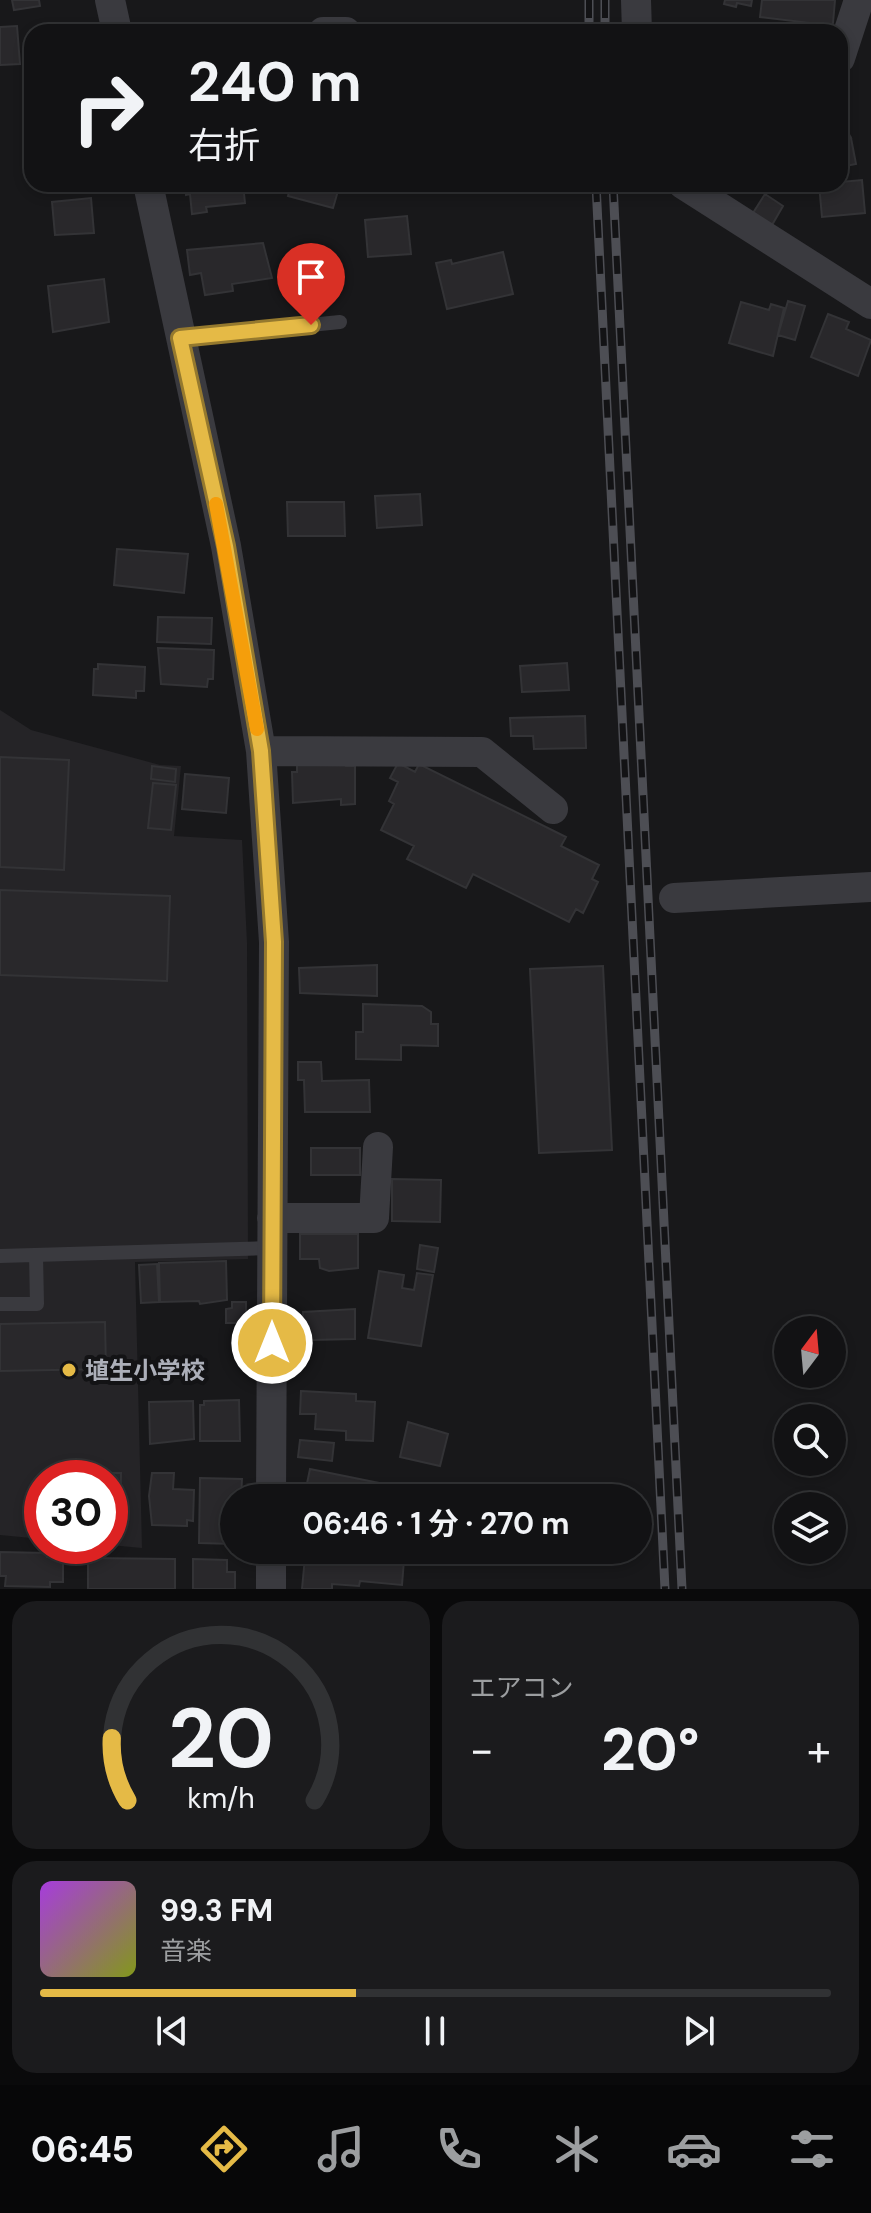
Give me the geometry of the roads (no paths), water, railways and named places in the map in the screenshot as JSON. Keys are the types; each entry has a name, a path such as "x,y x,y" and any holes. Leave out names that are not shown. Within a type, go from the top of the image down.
{"street":[{"path":"110,0 115,24"},
{"path":"636,0 637,24"},
{"path":"848,34 859,0"},
{"path":"150,192 226,546 261,751 274,942 271,1484"},
{"path":"696,192 871,304"},
{"path":"261,751 482,752 553,809"},
{"path":"674,898 871,887"},
{"path":"272,1218 374,1218 378,1147"},
{"path":"271,1564 271,1589"}],"lane":[{"path":"180,338 340,322"},
{"path":"0,1256 272,1248"},
{"path":"0,1304 37,1304 36,1255"}],"railway":[{"path":"589,0 589,24"},
{"path":"605,0 605,24"},
{"path":"596,192 665,1589"},
{"path":"613,192 682,1589"}],"place":[{"name":"埴生小学校","path":"69,1370"}]}
